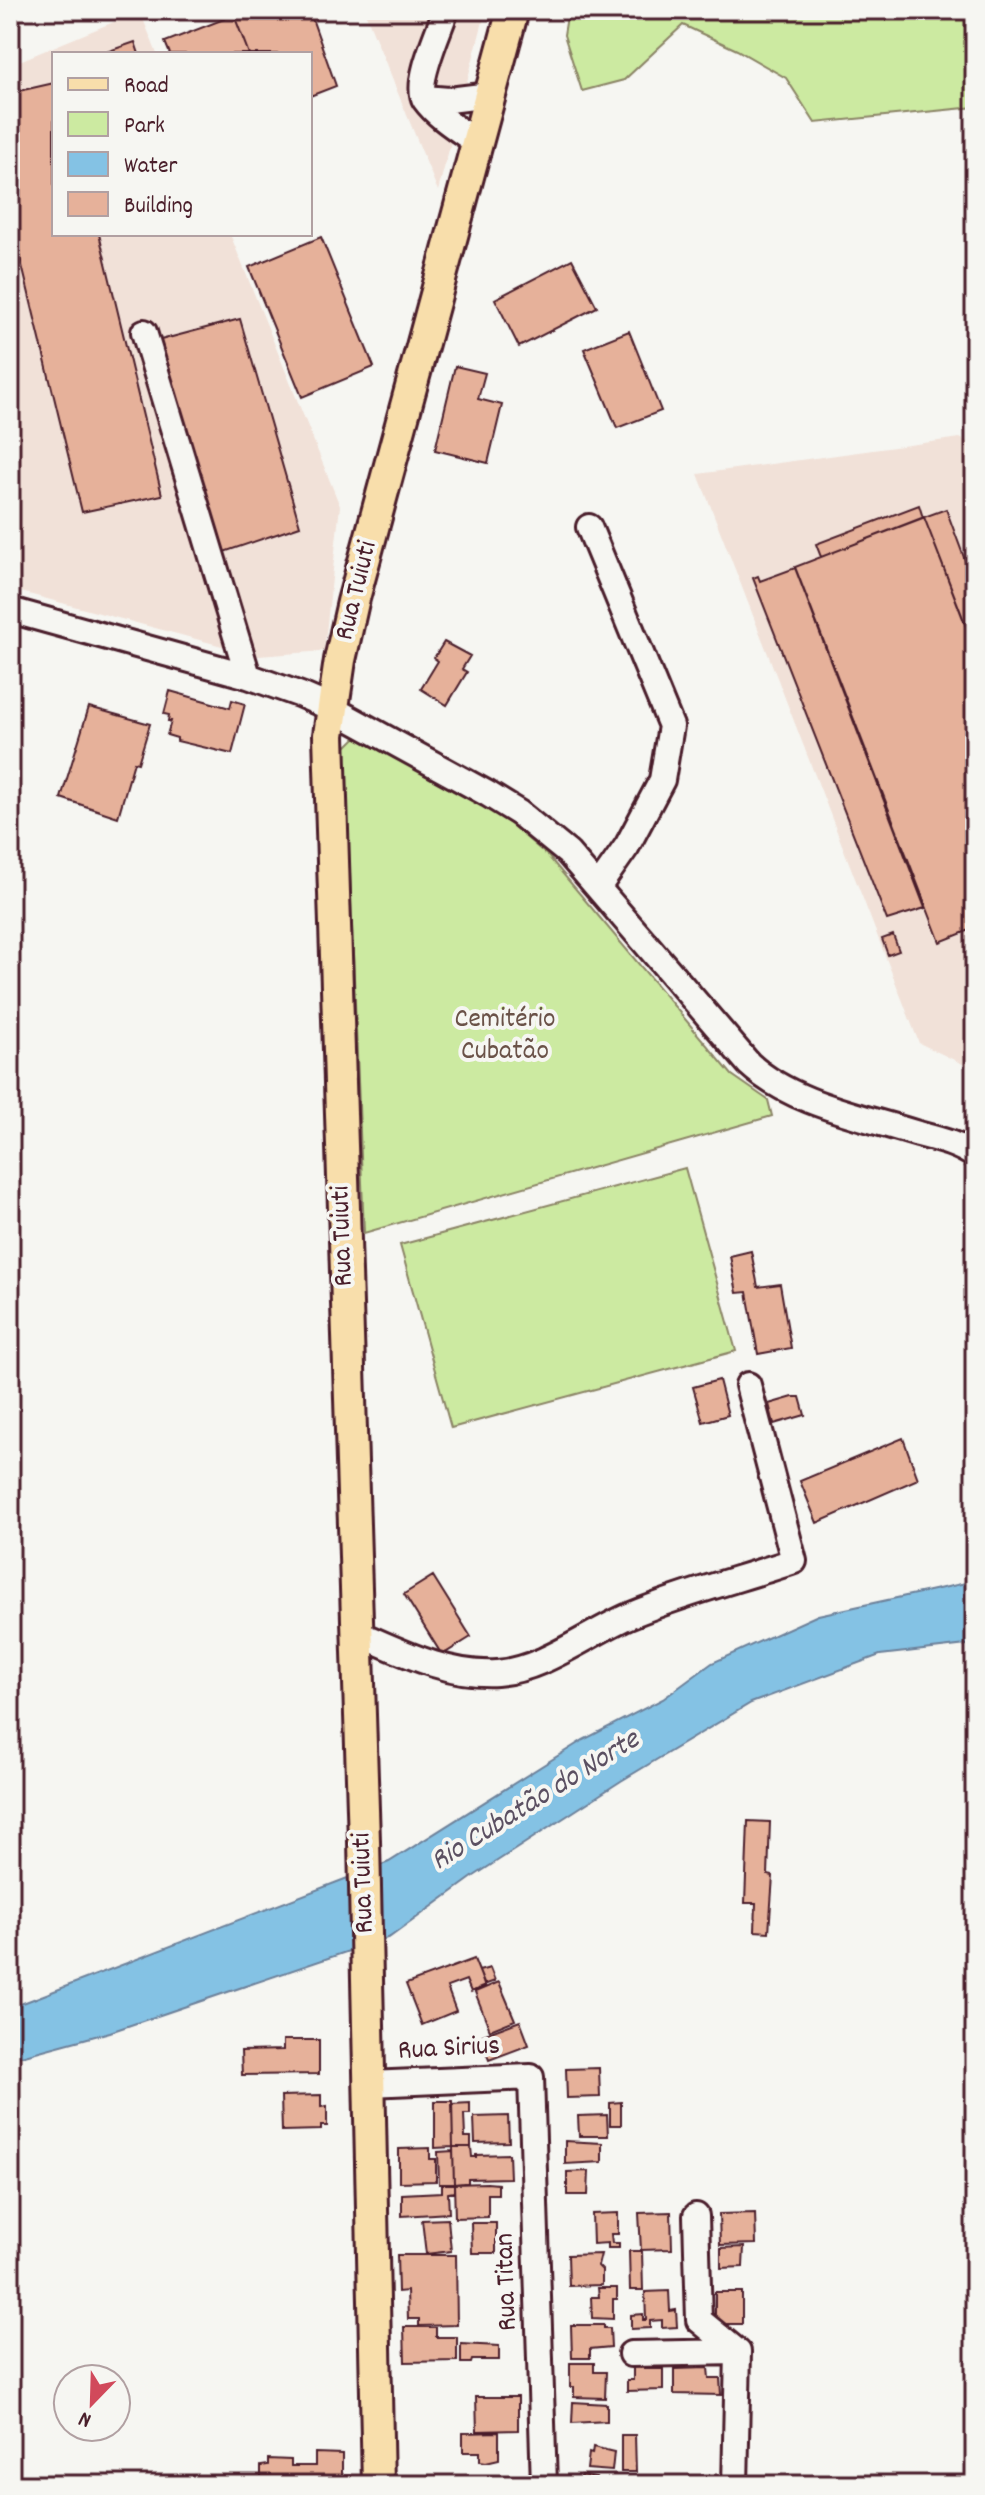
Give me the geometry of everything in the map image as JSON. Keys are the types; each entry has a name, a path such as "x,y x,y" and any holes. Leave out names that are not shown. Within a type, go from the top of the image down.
{"main road":[{"name":"Rua Tuiuti","path":"378,2485 364,1841 328,766 331,708 353,602 513,10"}],"street":[{"path":"446,10 421,83 424,98 439,114 479,144"},
{"path":"424,98 449,100 490,95"},
{"path":"144,332 248,676"},
{"path":"589,527 671,726 662,780 627,846 599,886"},
{"path":"10,610 248,676 331,708 519,813 568,853 599,886 764,1078 803,1097 947,1142 975,1156"},
{"path":"357,1633 422,1661 459,1671 498,1673 534,1664 632,1615 794,1561 748,1385"},
{"name":"Rua Sirius","path":"369,2084 531,2077"},
{"name":"Rua Titan","path":"531,2077 544,2485"},
{"path":"696,2216 699,2320 738,2352"},
{"path":"631,2354 738,2352"},
{"path":"735,2485 738,2352"}],"shaded area":[{"path":"364,10 486,10 438,191"},
{"path":"140,11 156,52 52,52 52,236 231,236 340,506 324,651 259,656 10,589 10,65"},
{"path":"960,438 975,446 975,1070 919,1043 698,474"}],"green space":[{"path":"568,10 975,10 975,107 815,123 786,78 737,50 683,25 624,80 582,91 564,35"},
{"name":"Cemitério Cubatão","path":"370,733 483,801 548,856 732,1075 768,1100 772,1116 364,1233 345,748 355,738"},
{"path":"685,1168 736,1351 451,1428 400,1245"}],"water":[{"name":"Rio Cubatão do Norte","path":"975,1581 975,1644 880,1655 751,1703 621,1781 474,1876 390,1937 110,2032 10,2059 10,2008 389,1862 583,1740 663,1699 712,1663 818,1615"}],"building":[{"path":"247,10 309,10 336,86 312,95 312,52 248,52 234,15"},
{"path":"234,15 248,52 169,52 165,42"},
{"path":"135,42 138,52 106,52"},
{"path":"52,83 52,236 99,236 162,495 82,512 10,216 10,93"},
{"path":"321,237 374,367 302,397 249,267"},
{"path":"572,259 597,307 519,347 495,299"},
{"path":"240,319 300,526 215,555 153,342"},
{"path":"629,331 661,411 617,428 584,349"},
{"path":"455,366 485,373 478,399 502,405 488,463 435,450"},
{"path":"919,505 923,518 821,557 816,544"},
{"path":"946,509 975,587 975,640 972,641 924,517"},
{"path":"924,517 975,650 975,928 940,942 795,567"},
{"path":"795,568 925,908 887,920 753,578 758,576 760,581"},
{"path":"444,642 470,656 462,669 467,672 447,705 421,689 438,661 434,658"},
{"path":"170,691 230,708 232,700 245,704 232,754 177,741 177,738 167,735 171,721 168,721 169,715 164,714"},
{"path":"89,707 150,724 138,763 134,762 118,817 61,798"},
{"path":"893,935 899,951 888,955 882,939"},
{"path":"751,1251 758,1287 780,1284 791,1348 758,1354 747,1292 737,1293 730,1256"},
{"path":"719,1380 728,1415 703,1422 693,1387"},
{"path":"800,1397 805,1415 774,1424 769,1404"},
{"path":"903,1438 918,1479 817,1523 800,1481"},
{"path":"433,1576 471,1637 442,1655 404,1594"},
{"path":"748,1821 770,1822 768,1875 773,1876 769,1932 755,1931 756,1903 745,1903"},
{"path":"474,1959 485,1986 471,1992 466,1980 447,1987 456,2011 422,2025 406,1984"},
{"path":"490,1968 495,1981 484,1985 479,1971"},
{"path":"499,1982 515,2020 490,2030 475,1992"},
{"path":"520,2021 529,2045 489,2060 480,2036"},
{"path":"283,2040 319,2040 319,2074 242,2075 241,2051 283,2050"},
{"path":"599,2068 600,2097 567,2098 566,2069"},
{"path":"321,2095 321,2107 327,2106 327,2126 321,2126 321,2130 282,2131 281,2096"},
{"path":"435,2101 452,2101 453,2147 435,2148"},
{"path":"621,2102 621,2125 610,2125 610,2103"},
{"path":"470,2103 470,2114 464,2114 465,2137 471,2137 471,2147 453,2147 452,2104"},
{"path":"607,2115 608,2136 579,2136 578,2116"},
{"path":"508,2116 509,2142 475,2143 474,2117"},
{"path":"565,2141 602,2143 602,2162 565,2164"},
{"path":"453,2147 471,2147 472,2157 509,2154 510,2178 468,2179 468,2183 454,2184"},
{"path":"430,2148 430,2159 436,2159 436,2181 399,2182 399,2149"},
{"path":"453,2151 454,2184 439,2184 438,2152"},
{"path":"589,2171 588,2195 567,2195 567,2172"},
{"path":"442,2184 454,2184 454,2192 448,2193 449,2213 402,2216 402,2194 442,2192"},
{"path":"454,2184 498,2184 498,2194 488,2194 488,2217 455,2218"},
{"path":"671,2212 672,2249 641,2250 639,2213"},
{"path":"618,2213 618,2234 611,2234 612,2243 619,2243 619,2248 608,2248 608,2243 593,2244 592,2214"},
{"path":"755,2213 756,2244 720,2245 719,2214"},
{"path":"448,2219 451,2251 426,2254 422,2220"},
{"path":"471,2223 496,2223 496,2253 472,2253"},
{"path":"744,2247 743,2267 721,2268 721,2248"},
{"path":"629,2251 642,2251 643,2290 630,2290"},
{"path":"601,2254 598,2266 602,2270 602,2285 569,2286 568,2255"},
{"path":"397,2255 456,2255 457,2325 419,2326 419,2319 408,2319 407,2291 398,2292"},
{"path":"598,2288 617,2288 617,2299 613,2299 613,2319 592,2318 591,2297 599,2297"},
{"path":"669,2291 670,2311 676,2310 677,2327 662,2328 662,2320 650,2321 650,2328 631,2329 631,2315 643,2314 643,2320 646,2320 645,2292"},
{"path":"715,2292 742,2292 742,2324 715,2324"},
{"path":"571,2325 604,2325 604,2328 610,2328 611,2347 590,2349 590,2358 572,2358"},
{"path":"404,2327 436,2327 436,2337 457,2337 457,2361 405,2362"},
{"path":"461,2344 499,2346 499,2360 461,2363"},
{"path":"570,2363 594,2363 594,2372 606,2372 605,2398 574,2397 574,2387 570,2387"},
{"path":"633,2363 644,2363 644,2369 663,2369 663,2390 627,2391 627,2380 633,2380"},
{"path":"708,2368 709,2378 720,2378 721,2395 674,2394 674,2369"},
{"path":"476,2397 518,2397 518,2430 477,2431"},
{"path":"573,2402 607,2404 607,2421 572,2423"},
{"path":"499,2432 499,2459 480,2461 480,2452 463,2452 463,2433"},
{"path":"621,2435 635,2435 636,2472 621,2472"},
{"path":"593,2447 614,2452 612,2471 587,2469"},
{"path":"315,2453 342,2454 342,2485 261,2483 261,2466 268,2465 268,2459 291,2460 291,2466 315,2466"},
{"path":"581,2475 596,2478 595,2485 571,2485 572,2480 580,2482"}]}
